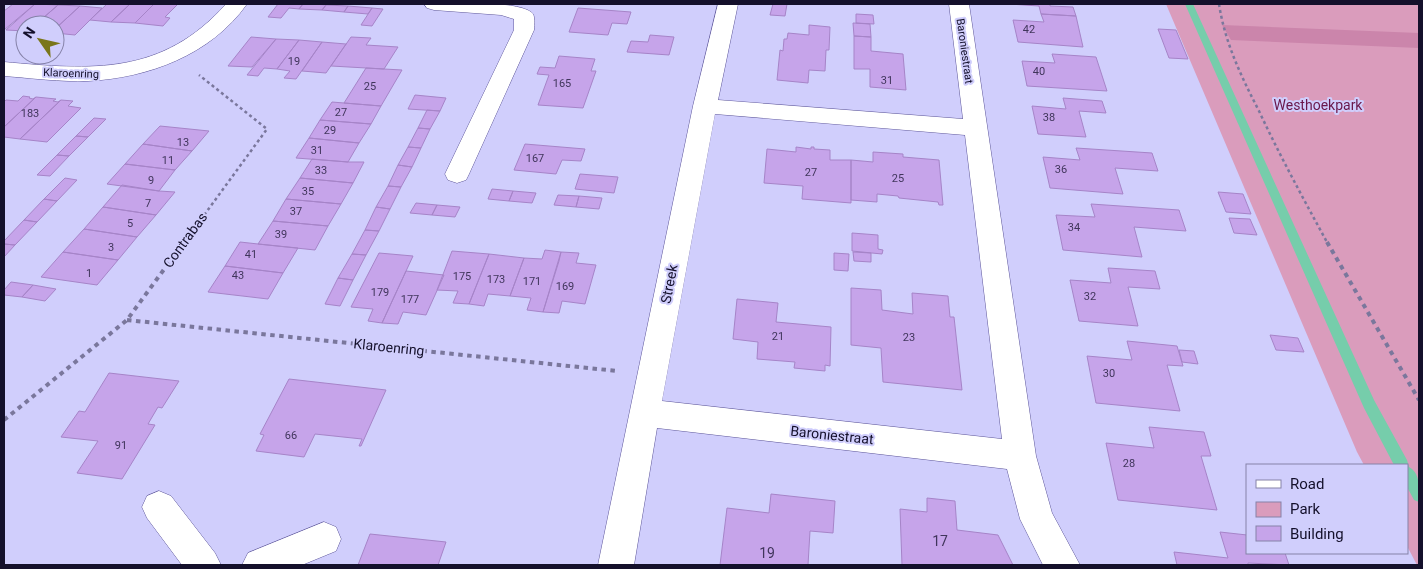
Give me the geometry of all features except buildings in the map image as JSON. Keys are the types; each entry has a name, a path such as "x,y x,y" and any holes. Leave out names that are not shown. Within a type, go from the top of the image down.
{"street":[{"name":"Klaroenring","path":"4,69 81,76 102,75 132,69 195,44 208,35 237,4"},
{"path":"434,4 504,9 524,16 524,30 457,174"},
{"name":"Streek","path":"616,565 704,106 728,4"},
{"name":"Baroniestraat","path":"959,4 1020,456 1037,519 1062,565"},
{"path":"704,106 976,128"},
{"name":"Baroniestraat","path":"644,414 1020,456"},
{"path":"159,507 204,565"},
{"path":"260,565 324,539"}],"path":[{"path":"1219,4 1218,15 1228,43 1284,163 1419,400"},
{"name":"Contrabas","path":"4,420 127,320 267,129 173,54"},
{"name":"Klaroenring","path":"127,320 651,375"}],"green space":[{"name":"Westhoekpark","path":"1166,4 1419,4 1419,565 1417,565 1408,548 1408,464 1363,464"}],"shaded area":[{"path":"1222,25 1419,33 1419,48 1231,40"}],"waterway":[{"path":"1189,4 1369,404 1401,464"},
{"path":"1408,475 1419,495"}]}
